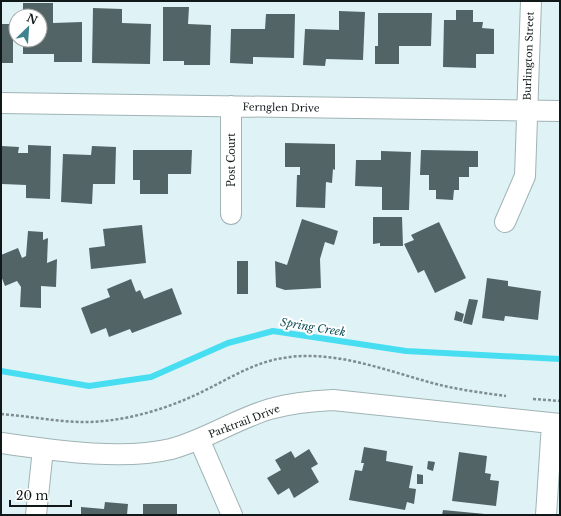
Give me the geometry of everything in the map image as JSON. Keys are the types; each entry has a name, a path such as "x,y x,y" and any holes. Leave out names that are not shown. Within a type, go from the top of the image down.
{"street":[{"name":"Burlington Street","path":"505,222 525,176 526,110 531,1"},
{"name":"Fernglen Drive","path":"1,103 560,111"},
{"name":"Post Court","path":"230,106 231,214"},
{"name":"Parktrail Drive","path":"1,444 43,449 131,455 171,449 268,409 301,401 333,400 556,424"},
{"path":"546,515 556,424"},
{"path":"199,438 232,515"},
{"path":"36,515 43,449"}],"building":[{"path":"23,3 53,3 53,23 82,22 82,62 54,62 54,54 23,54 23,48 48,48 48,8 23,8"},
{"path":"163,7 189,7 188,24 211,25 210,65 184,65 184,61 163,61"},
{"path":"93,8 122,9 122,23 151,24 150,64 92,63"},
{"path":"456,10 473,10 473,22 483,22 482,28 494,29 494,54 476,54 476,68 443,67 444,20 456,20"},
{"path":"339,11 365,12 363,60 326,59 325,66 303,65 305,29 339,30"},
{"path":"378,13 432,13 431,46 399,46 399,64 375,64 375,46 378,46"},
{"path":"266,14 295,14 294,58 253,57 253,64 230,63 231,29 265,29"},
{"path":"1,24 8,24 8,48 13,48 13,63 1,63"},
{"path":"285,143 335,144 335,170 333,169 332,183 326,182 325,208 296,207 297,175 300,175 300,167 285,167"},
{"path":"28,145 51,146 50,199 26,198 26,185 2,184 1,146 19,147 18,153 28,153"},
{"path":"92,146 116,147 115,184 93,184 92,204 61,202 63,154 91,155"},
{"path":"133,150 192,150 191,174 168,174 168,194 140,194 140,180 133,180"},
{"path":"421,150 478,151 478,167 469,167 469,177 459,177 459,190 454,190 453,200 436,199 436,190 429,190 429,175 420,175"},
{"path":"381,151 411,152 409,210 382,210 382,187 355,186 356,160 381,160"},
{"path":"373,217 402,217 403,246 380,246 380,243 373,244"},
{"path":"302,219 338,231 334,245 325,242 320,259 321,288 285,290 276,287 275,261 287,265"},
{"path":"439,222 466,278 435,293 424,270 418,273 404,244 414,240 411,235"},
{"path":"142,225 146,263 91,269 89,248 105,246 103,229"},
{"path":"28,231 43,232 43,240 48,238 47,263 57,259 56,287 41,286 41,308 20,307 21,287 17,281 5,286 1,276 1,255 18,248 22,258 26,256"},
{"path":"237,261 248,261 248,294 237,294"},
{"path":"487,278 508,281 508,286 541,291 538,320 505,316 504,321 482,318"},
{"path":"131,279 136,292 140,290 144,299 172,288 182,314 132,333 130,329 109,337 106,328 91,334 81,308 110,297 107,289"},
{"path":"469,299 478,300 472,325 463,323"},
{"path":"456,311 464,314 462,322 454,320"},
{"path":"364,447 387,451 386,461 413,466 409,488 416,489 414,504 407,502 405,510 349,500 355,470 362,471 364,463 361,463"},
{"path":"309,449 318,464 311,468 319,482 294,498 289,488 278,495 267,478 281,470 275,460 291,451 295,458"},
{"path":"459,452 487,456 485,473 491,474 490,480 499,481 496,506 452,501"},
{"path":"428,461 435,462 433,471 427,469"},
{"path":"417,474 423,475 423,484 417,484"},
{"path":"105,502 128,504 127,515 81,515 81,507 104,509"},
{"path":"143,504 177,504 177,515 143,515"},
{"path":"443,510 485,514 485,515 442,515"}],"waterway":[{"name":"Spring Creek","path":"1,371 89,386 151,377 228,343 273,331 406,351 560,359"}]}
